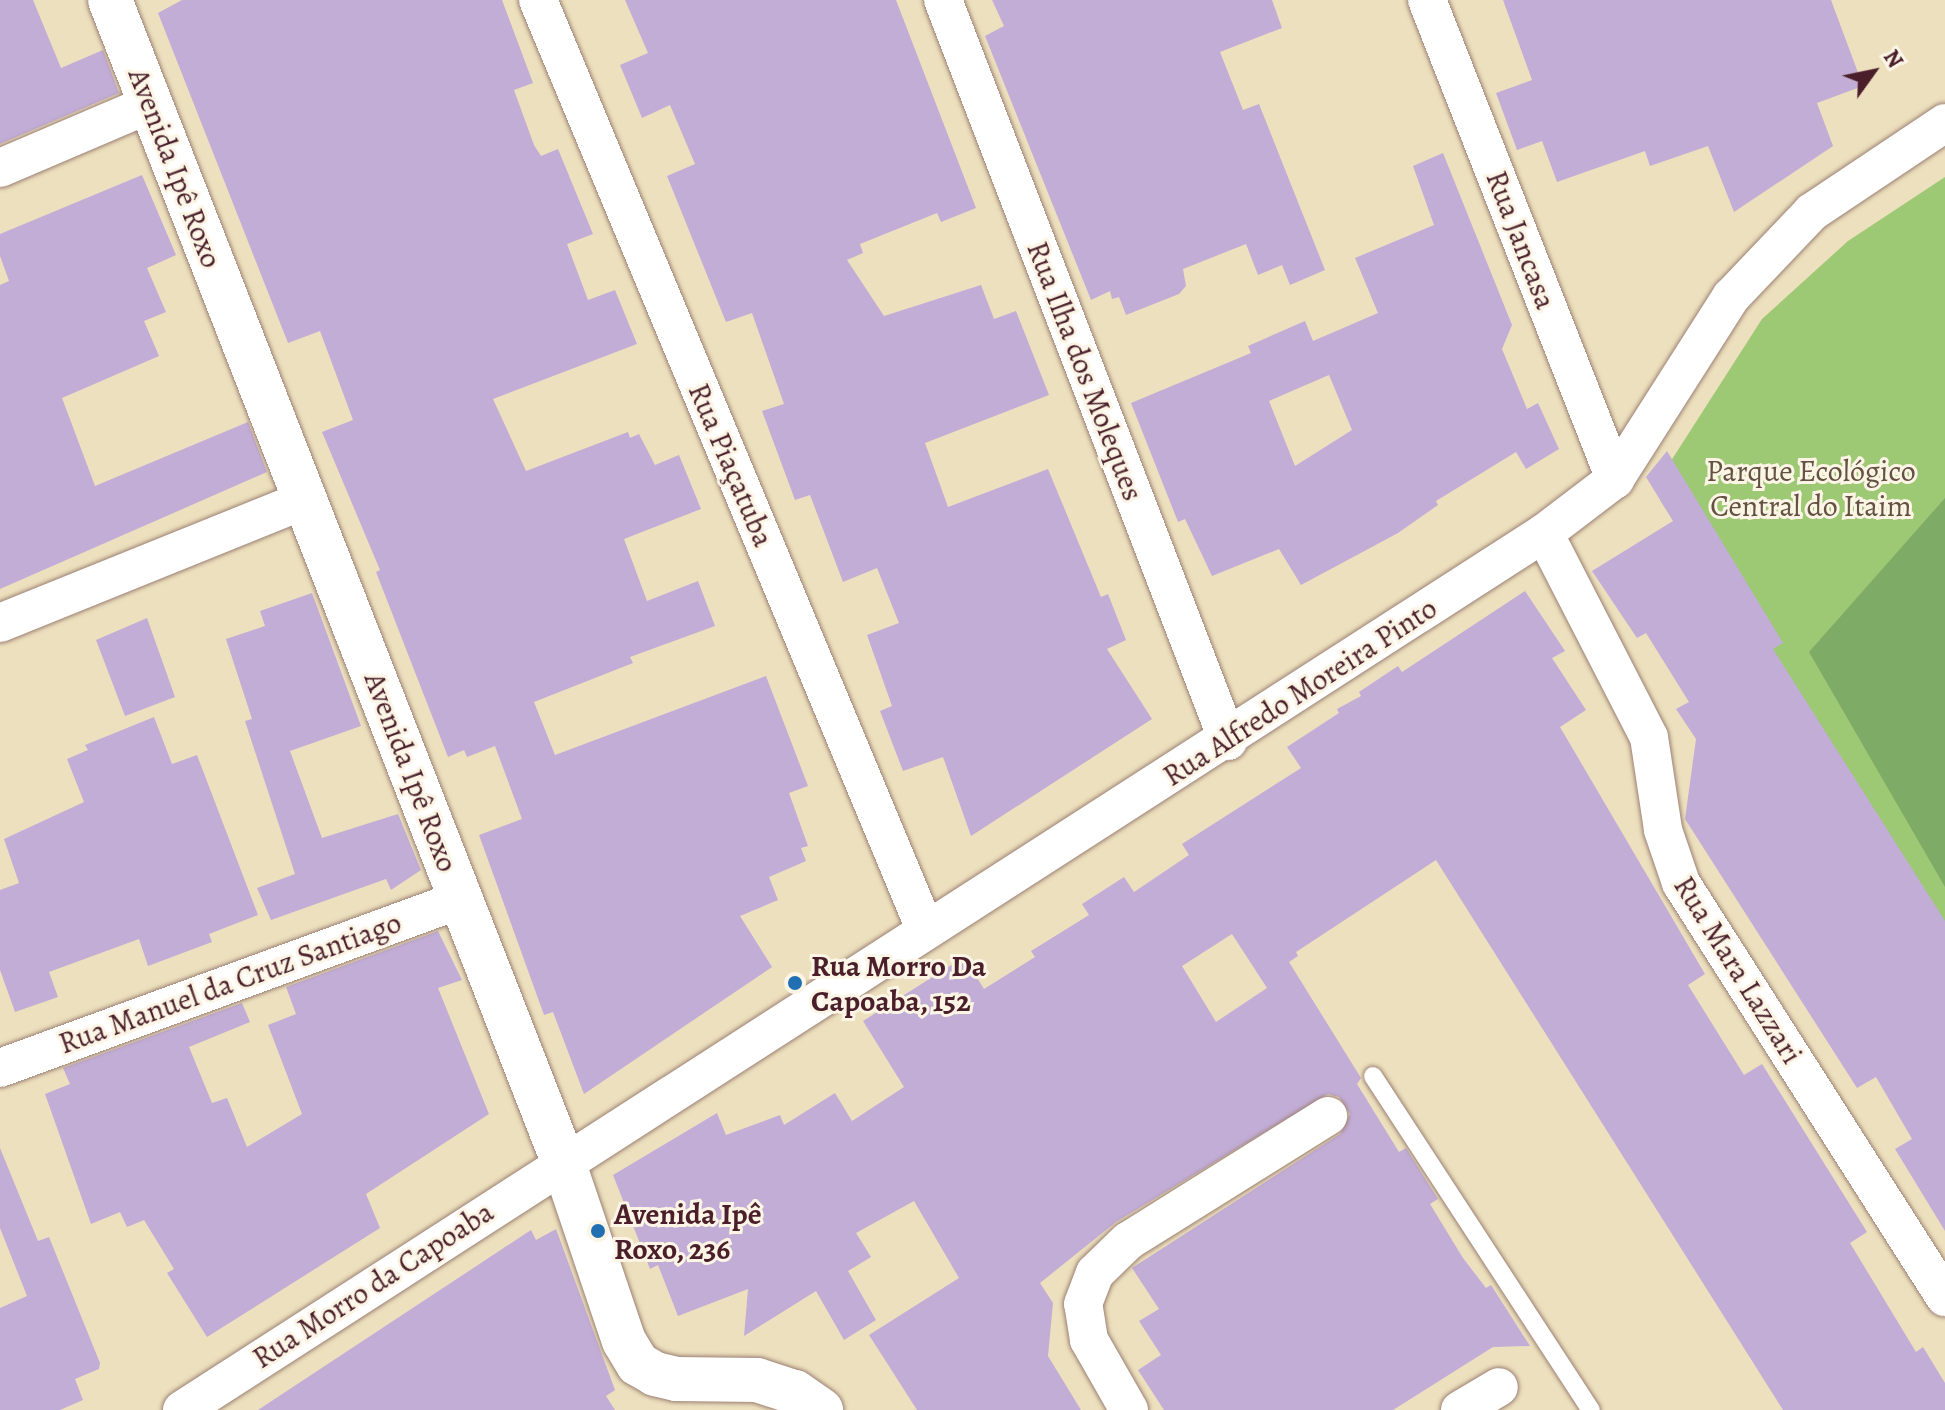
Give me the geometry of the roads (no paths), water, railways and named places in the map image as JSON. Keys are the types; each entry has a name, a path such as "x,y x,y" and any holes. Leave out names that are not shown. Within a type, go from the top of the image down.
{"street":[{"name":"Avenida Ipê Roxo","path":"110,0 563,1161 624,1341 638,1364 676,1379 757,1380 795,1392 821,1410"},
{"name":"Rua Piaçatuba","path":"538,0 925,929"},
{"name":"Rua Ilha dos Moleques","path":"943,0 1228,741"},
{"name":"Rua Jancasa","path":"1427,0 1615,479"},
{"path":"0,168 150,104"},
{"name":"Rua Alfredo Moreira Pinto","path":"563,1161 925,929 1228,741 1544,533 1615,479 1731,297 1812,212 1945,123"},
{"path":"0,623 305,500"},
{"name":"Rua Mara Lazzari","path":"1544,533 1649,737 1663,830 1681,883 1945,1297"},
{"name":"Rua Manuel da Cruz Santiago","path":"0,1068 461,899"},
{"path":"1129,1410 1089,1340 1083,1304 1095,1273 1128,1241 1328,1116"},
{"name":"Rua Morro da Capoaba","path":"182,1410 563,1161"},
{"path":"1460,1410 1499,1387"}],"lane":[{"path":"1373,1076 1591,1410"}],"place":[{"name":"Rua Morro Da Capoaba, 152","path":"795,983"},
{"name":"Avenida Ipê Roxo, 236","path":"598,1231"}],"park label":[{"name":"Parque Ecológico Central do Itaim","path":"1811,488"}]}
